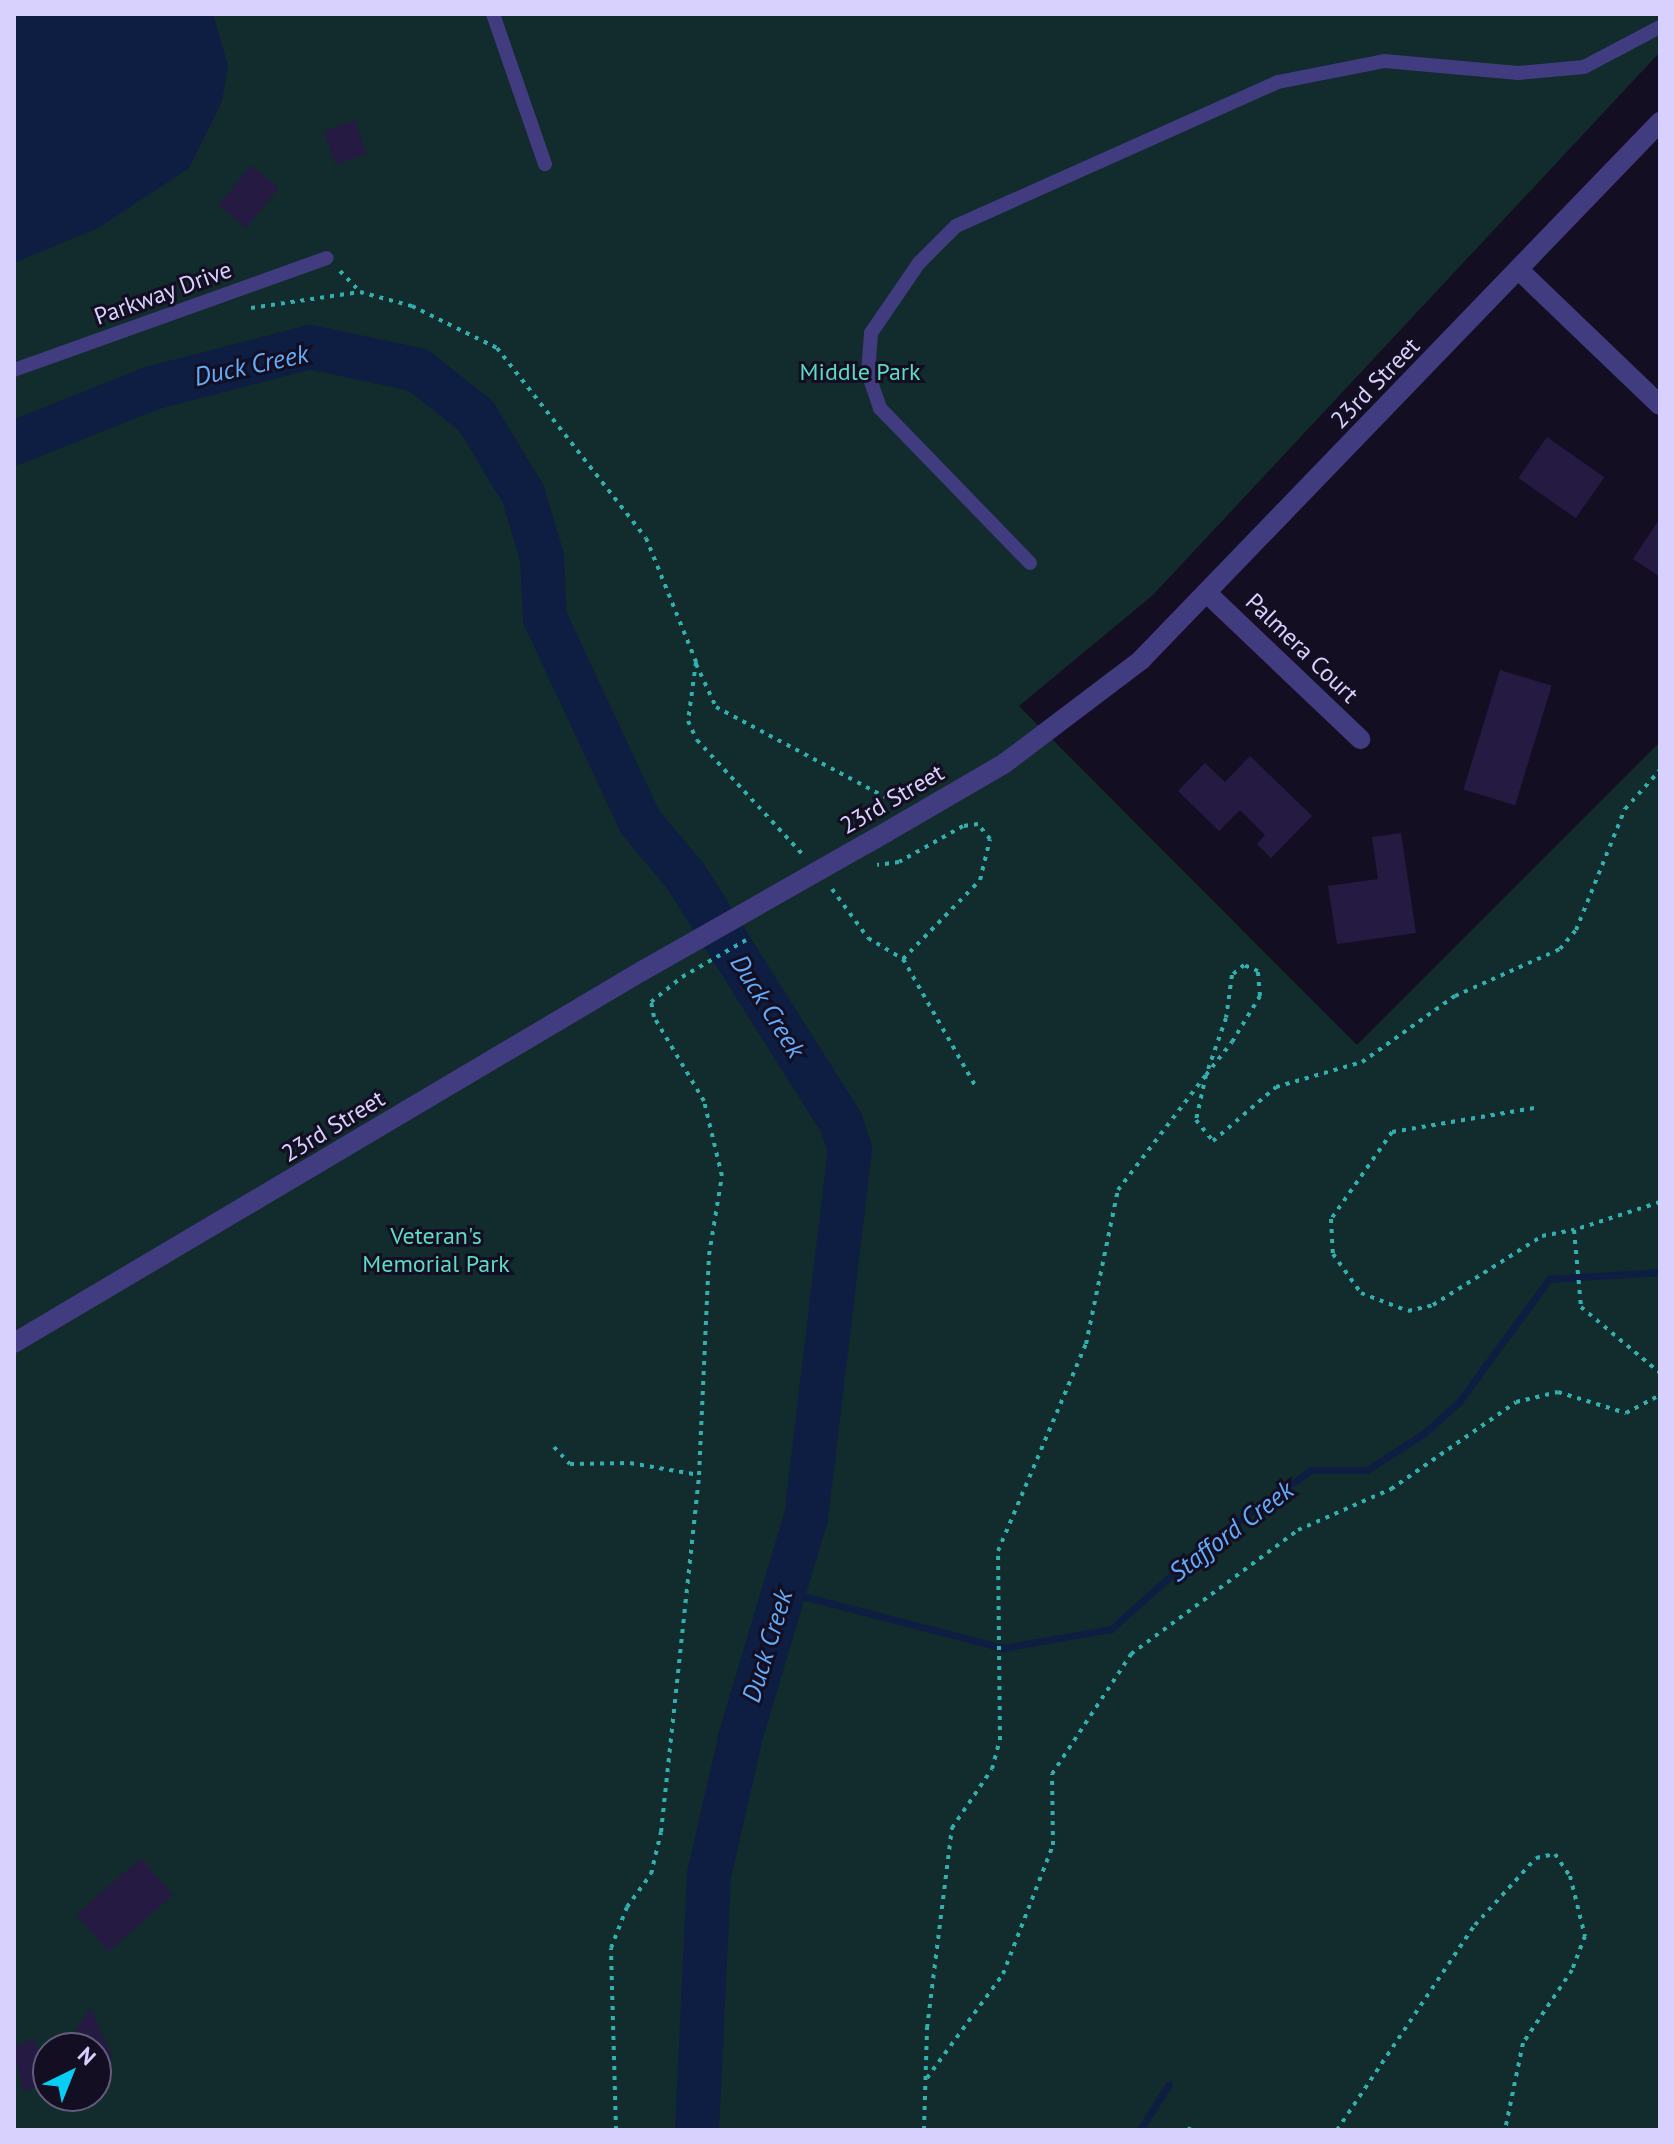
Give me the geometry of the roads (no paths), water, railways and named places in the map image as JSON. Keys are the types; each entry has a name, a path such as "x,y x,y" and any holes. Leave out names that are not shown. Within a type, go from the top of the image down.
{"street":[{"name":"23rd Street","path":"14,1343 642,971 1005,763 1141,660 1209,595 1660,122"},
{"path":"1519,270 1660,405"},
{"name":"Palmera Court","path":"1209,595 1360,739"}],"lane":[{"path":"493,14 545,164"},
{"path":"1030,563 880,408 868,373 871,333 919,263 956,226 1278,82 1384,61 1518,73 1584,67 1660,27"},
{"name":"Parkway Drive","path":"14,370 327,258"}],"water":[{"path":"14,14 213,14 228,66 222,101 189,168 100,227 14,263"}],"waterway":[{"name":"Duck Creek","path":"14,443 152,388 310,347 418,370 476,416 523,494 542,557 545,618 640,822 686,877 841,1122 850,1149 806,1517 740,1739 709,1875 697,2130"},
{"name":"Stafford Creek","path":"787,1592 1003,1648 1111,1629 1210,1541 1311,1470 1367,1470 1423,1434 1459,1402 1549,1279 1660,1272"},
{"path":"1140,2130 1169,2084"}],"park label":[{"name":"Middle Park","path":"860,372"},
{"name":"Veteran's Memorial Park","path":"436,1250"}]}
